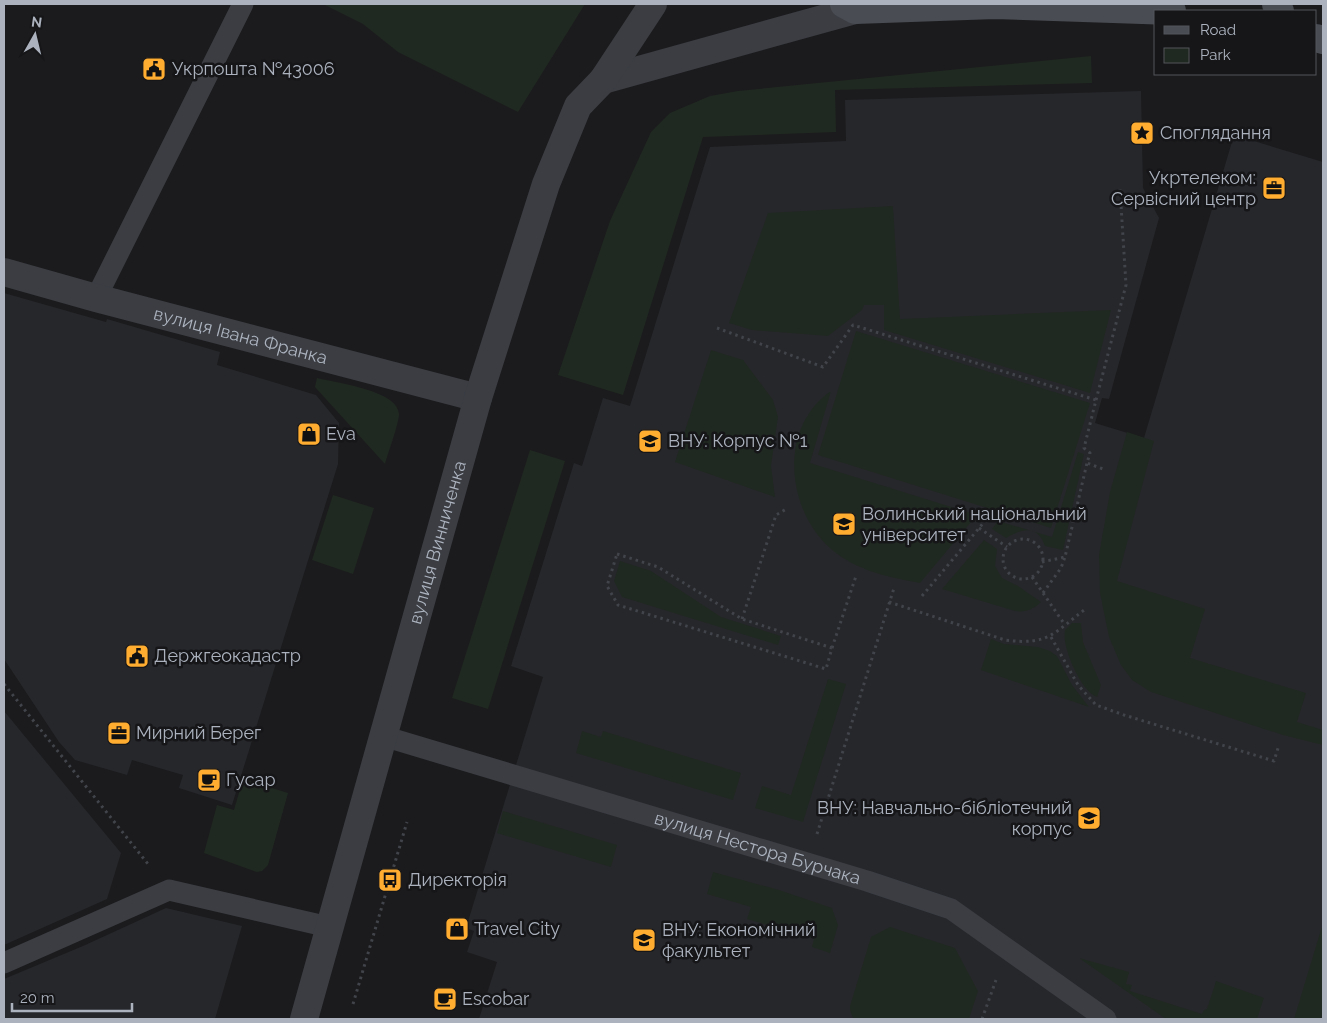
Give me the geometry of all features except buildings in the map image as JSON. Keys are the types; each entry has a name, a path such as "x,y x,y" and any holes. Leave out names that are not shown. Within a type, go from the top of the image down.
{"main road":[{"path":"850,7 996,4 1154,10"}],"street":[{"name":"вулиця Винниченка","path":"304,1019 478,398 546,184 578,106 603,80 654,4"},
{"path":"603,80 850,7"},
{"name":"вулиця Івана Франка","path":"4,272 478,398"}],"lane":[{"path":"96,298 243,4"},
{"name":"вулиця Нестора Бурчака","path":"383,736 808,863 951,909 1106,1019"},
{"path":"4,963 168,890 329,927"}],"path":[{"path":"1044,593 1061,568 1065,557 1090,453 1084,448 1126,285 1120,188"},
{"path":"717,328 823,367 853,324 1096,400"},
{"path":"1087,463 1103,468"},
{"path":"742,619 776,515 788,508"},
{"path":"922,596 990,515"},
{"path":"979,528 1007,547"},
{"path":"1019,540 1025,540 1031,542 1040,550 1042,562 1041,568 1032,577 1019,579 1008,572 1004,566 1003,559 1007,547 1019,540"},
{"path":"832,648 742,619 658,567 617,554 607,586 618,605 826,669 856,576"},
{"path":"1042,562 1065,557"},
{"path":"1032,577 1065,624"},
{"path":"808,863 894,588"},
{"path":"889,602 1005,640 1020,642 1036,641 1051,637 1087,608"},
{"path":"1051,637 1078,686 1096,705 1274,761 1279,745"},
{"path":"4,684 168,890"},
{"path":"352,1004 406,822"},
{"path":"982,1019 1006,948"}],"shaded area":[{"name":"Волинський національний університет","path":"1141,91 1143,188 1159,218 1109,399 1102,398 1095,423 1144,438 1234,135 1323,162 1323,1019 479,1019 497,962 467,952 474,931 466,928 543,677 511,666 574,463 582,466 603,398 630,406 710,147 846,141 845,100"},
{"path":"4,293 106,322 107,319 220,352 217,365 316,395 339,423 338,464 232,805 179,788 183,775 132,760 127,775 75,760 59,742 4,659"},
{"path":"4,711 121,853 107,899 4,945"},
{"path":"166,908 242,926 215,1019 4,1019 4,979"}],"green space":[{"path":"323,4 585,4 518,112 398,52 363,24"},
{"path":"1091,56 1092,83 835,90 836,132 703,137 623,395 558,375 610,221 651,132 670,113 710,96 738,91"},
{"path":"893,206 900,319 1111,310 1090,393 884,330 884,305 864,305 862,310 828,336 752,330 729,323 768,213"},
{"path":"856,331 1090,403 1051,528 818,455"},
{"path":"711,350 743,360 773,400 778,417 771,466 775,497 675,462"},
{"path":"317,378 378,393 396,406 399,418 385,464 315,387"},
{"path":"831,391 810,463 977,515 920,583 873,572 841,557 816,532 805,513 797,491 794,469 796,447 802,425 814,407"},
{"path":"1127,432 1154,441 1117,581 1205,609 1190,658 1306,693 1297,722 1323,730 1323,745 1283,735 1151,692 1132,680 1121,665 1109,637 1100,593 1099,555 1110,492"},
{"path":"530,450 565,461 488,709 452,698"},
{"path":"1078,452 1084,454 1063,550 1045,546 1042,539 1034,532 1052,537"},
{"path":"333,495 374,508 353,574 312,560"},
{"path":"998,521 1033,531 1018,532 1006,538 992,529"},
{"path":"984,540 997,549 995,566 1002,578 1018,586 1041,602 1026,611 1015,611 942,589"},
{"path":"620,561 651,571 721,617 781,636 778,645 622,597 614,581"},
{"path":"1072,623 1081,623 1083,642 1101,685 1097,697 1085,687 1069,657 1066,647 1065,630"},
{"path":"991,639 1004,644 1038,647 1050,651 1057,656 1072,685 1089,707 981,670"},
{"path":"828,679 846,684 803,822 755,808 762,786 791,795"},
{"path":"582,731 601,737 603,731 741,773 733,800 576,753"},
{"path":"243,779 288,793 268,865 262,871 257,872 204,853 217,805 234,810"},
{"path":"503,811 617,845 611,867 497,833"},
{"path":"713,872 779,890 832,908 838,925 830,953 812,947 814,939 747,919 751,907 707,894"},
{"path":"1323,923 1323,1012 1321,1019 1294,1019"},
{"path":"890,927 955,948 978,991 969,1019 854,1019 850,1006 871,937"},
{"path":"1079,958 1129,972 1126,984 1132,985 1130,991 1202,1014 1207,1009 1216,981 1264,998 1257,1019 1166,1019"}],"place":[{"name":"Укрпошта №43006","path":"154,69"},
{"name":"Споглядання","path":"1142,133"},
{"name":"Укртелеком: Сервісний центр","path":"1274,188"},
{"name":"Eva","path":"309,434"},
{"name":"ВНУ: Корпус №1","path":"650,441"},
{"name":"Волинський національний університет","path":"844,524"},
{"name":"Держгеокадастр","path":"137,656"},
{"name":"Мирний Берег","path":"119,733"},
{"name":"Гусар","path":"209,780"},
{"name":"ВНУ: Навчально-бібліотечний корпус","path":"1089,818"},
{"name":"Директорія","path":"390,880"},
{"name":"Travel City","path":"457,929"},
{"name":"ВНУ: Економічний факультет","path":"644,940"},
{"name":"Escobar","path":"445,999"}]}
